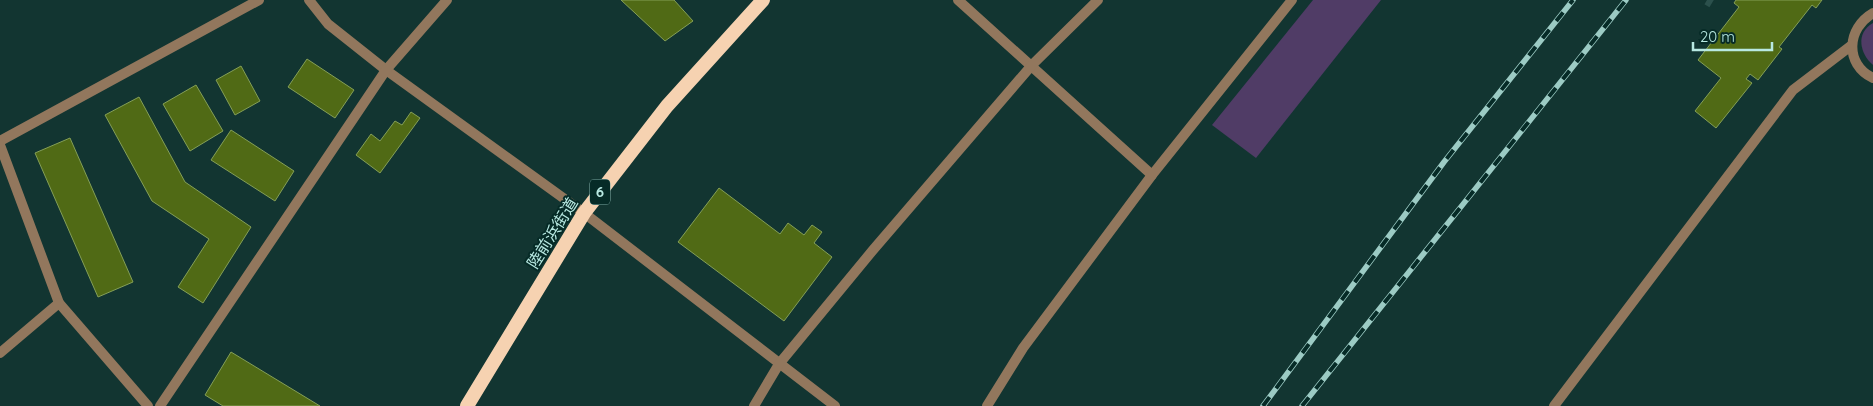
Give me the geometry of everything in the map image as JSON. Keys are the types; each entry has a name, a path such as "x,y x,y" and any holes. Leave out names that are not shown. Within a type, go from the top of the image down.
{"highway":[{"name":"陸前浜街道","path":"467,406 584,213 668,106 762,0"}],"street":[{"path":"148,406 59,303 0,143 259,0"},
{"path":"309,0 328,24 386,70 584,213 836,406"},
{"path":"160,406 386,70 447,0"},
{"path":"958,0 1152,175"},
{"path":"754,406 779,364 873,250 1032,65 1098,0"},
{"path":"988,406 1023,348 1152,175 1292,0"},
{"path":"1873,13 1858,25 1852,45 1854,58 1860,69 1873,78"},
{"path":"1554,406 1793,90 1852,45"},
{"path":"0,353 59,303"}],"shaded area":[{"path":"1313,0 1381,0 1256,158 1212,125"},
{"path":"1873,23 1873,65 1865,55 1861,44 1864,32"}],"building":[{"path":"621,0 674,0 693,21 665,41"},
{"path":"1736,0 1822,0 1816,8 1812,5 1779,47 1782,49 1758,80 1750,74 1746,79 1752,83 1716,128 1695,111 1721,78 1698,60 1739,7 1734,3"},
{"path":"307,59 354,90 335,118 288,87"},
{"path":"241,66 260,101 235,115 216,80"},
{"path":"196,85 223,131 190,151 163,104"},
{"path":"139,97 185,182 251,227 203,303 178,287 209,239 152,201 105,115"},
{"path":"411,112 420,118 380,173 356,155 371,134 380,141 395,121 402,125"},
{"path":"231,130 294,171 275,201 211,160"},
{"path":"70,138 133,282 98,297 35,153"},
{"path":"719,188 780,234 788,223 804,235 812,225 822,232 814,243 832,257 784,321 678,242"},
{"path":"231,352 320,406 223,406 205,395"}],"tunnel":[{"path":"1707,0 1712,3"}],"railway":[{"path":"1263,406 1444,162 1573,0"},
{"path":"1302,406 1626,0"}]}
